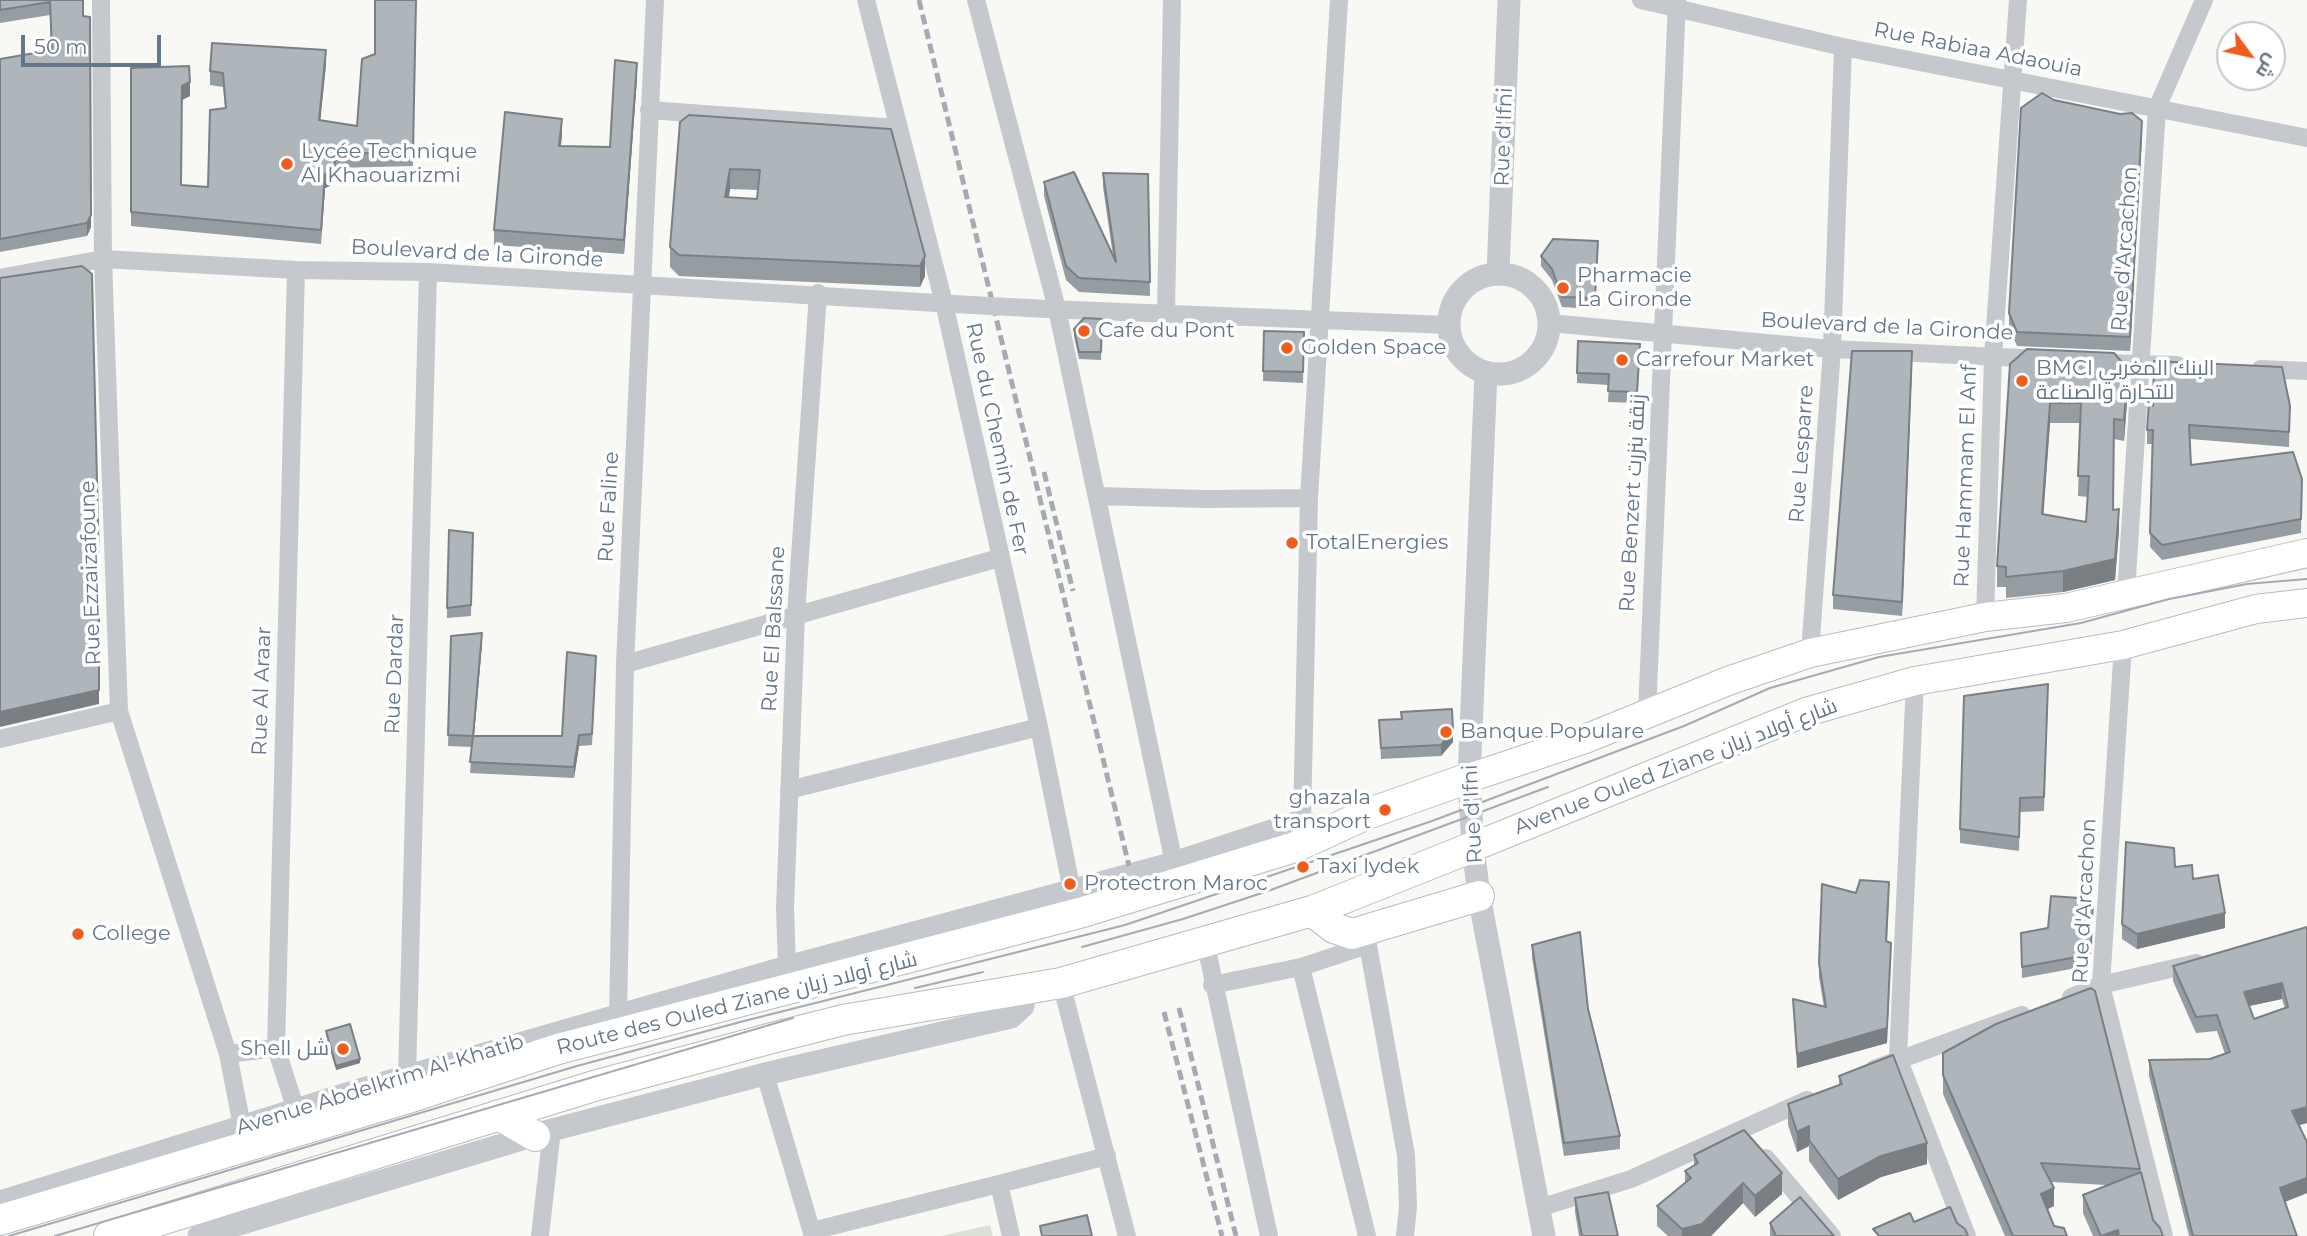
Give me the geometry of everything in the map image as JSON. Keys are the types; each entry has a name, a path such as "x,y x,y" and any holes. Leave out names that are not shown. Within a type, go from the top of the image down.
{"highway":[{"name":"Route des Ouled Ziane شارع أولاد زيان","path":"0,1220 405,1099 558,1049 1028,928 1268,856 1314,827 1367,814 1469,778"},
{"name":"Avenue Ouled Ziane شارع أولاد زيان","path":"1380,884 1473,847"},
{"name":"Route des Ouled Ziane شارع أولاد زيان","path":"109,1236 594,1086 843,1020 1061,983 1312,911 1380,884"},
{"path":"1028,928 1072,891"},
{"path":"1312,911 1345,933 1368,938 1479,896"},
{"path":"529,1041 558,1049"},
{"path":"499,1115 543,1133"},
{"path":"124,1182 150,1155"}],"main road":[{"path":"1469,778 1810,653 1984,617 2066,608 2307,553"},
{"name":"Avenue Ouled Ziane شارع أولاد زيان","path":"1473,847 1806,712 1915,681 2123,645 2256,609 2307,603"}],"street":[{"name":"Rue Ezzaizafoune","path":"102,0 103,259 119,711 229,1054 242,1126"},
{"name":"Rue Faline","path":"618,1016 625,664 655,0"},
{"name":"Rue du Chemin de Fer","path":"866,0 897,128 948,304 999,558 1039,727 1072,891"},
{"path":"976,0 1097,496 1174,863"},
{"path":"1166,313 1172,0"},
{"path":"1314,827 1308,498 1339,0"},
{"name":"Rue d'Ifni","path":"1498,274 1509,0"},
{"name":"Rue Rabiaa Adaouia","path":"1641,0 1677,4 1843,47 2307,138"},
{"name":"Rue Hammam El Anf","path":"1984,617 1993,357 2018,0"},
{"name":"Rue d'Arcachon","path":"2126,593 2157,108 2204,0"},
{"name":"Rue Benzert زنقة بنزرت","path":"1647,714 1677,4"},
{"name":"Rue Lesparre","path":"1810,653 1832,348 1843,47"},
{"path":"649,110 897,128"},
{"name":"Boulevard de la Gironde","path":"0,278 103,259 296,270 428,272 818,293 948,304 1052,309"},
{"name":"Rue Al Araar","path":"296,270 276,1048 296,1110"},
{"name":"Rue Dardar","path":"407,1077 428,272"},
{"path":"1498,274 1524,280 1534,288 1542,298 1549,323 1542,348 1524,367 1512,372 1486,373 1471,366 1459,355 1451,341 1448,325 1450,312 1462,289 1473,281 1498,274"},
{"name":"Rue El Balssane","path":"787,967 785,908 796,615 818,293"},
{"path":"1052,309 1448,325"},
{"name":"Boulevard de la Gironde","path":"1549,323 1832,348 2196,366"},
{"path":"2238,368 2307,371"},
{"name":"Rue d'Ifni","path":"1486,373 1469,778 1473,847 1479,896 1545,1236"},
{"path":"1097,496 1308,498"},
{"path":"625,664 999,558"},
{"name":"Rue d'Arcachon","path":"2123,645 2101,985 2164,1236"},
{"path":"1915,681 1898,1058 1967,1236"},
{"path":"0,739 119,711"},
{"path":"789,790 1039,727"},
{"name":"Avenue Abdelkrim Al-Khatib","path":"0,1202 242,1126 787,967 1314,827"},
{"path":"1212,985 1301,967 1368,938 1406,1155 1408,1207 1405,1236"},
{"path":"1205,941 1212,985 1269,1236"},
{"path":"1861,1076 1898,1058 2101,985 2214,958"},
{"path":"1301,967 1367,1236"},
{"path":"1061,983 1127,1236"},
{"path":"199,1236 543,1133 765,1074 1011,1017 1023,1006 1023,991"},
{"path":"229,1054 276,1048"},
{"path":"765,1074 812,1234 1107,1156"},
{"path":"1539,1208 1632,1179 1825,1093"},
{"path":"1743,1131 1832,1236"},
{"path":"540,1236 543,1133"},
{"path":"999,1184 1011,1236"}],"shaded area":[{"path":"990,1225 993,1236 941,1236"}],"building":[{"path":"0,0 83,0 83,16 90,17 91,215 87,223 0,239 0,59 52,50 50,2 0,10"},
{"path":"375,0 416,0 413,152 336,154 334,170 325,174 321,230 131,212 131,68 189,66 190,82 182,86 181,185 208,187 210,110 226,108 223,73 210,71 212,43 326,50 319,120 357,126 362,59 375,54"},
{"path":"615,60 637,63 624,240 494,230 505,112 562,119 559,146 610,147"},
{"path":"2042,93 2054,100 2120,114 2132,113 2142,121 2130,337 2017,332 2009,313 2021,108"},
{"path":"689,115 891,129 925,256 920,266 679,255 670,247 680,122","holes":["730,169 760,170 757,199 725,197"]},
{"path":"1074,172 1116,262 1103,173 1148,174 1150,282 1079,278 1066,266 1044,182"},
{"path":"1553,239 1598,241 1595,298 1562,297 1552,269 1541,256"},
{"path":"82,266 92,274 99,565 99,690 0,712 0,278"},
{"path":"1084,318 1102,319 1101,352 1079,352 1074,329"},
{"path":"1264,331 1304,332 1303,372 1263,371"},
{"path":"1578,341 1640,344 1637,392 1608,391 1609,374 1577,373"},
{"path":"2027,349 2114,353 2128,369 2124,420 2114,419 2113,510 2119,509 2115,559 2063,571 2006,577 2006,567 1997,566 2010,364","holes":["2050,403 2081,403 2078,476 2089,476 2086,522 2042,514"]},
{"path":"1852,351 1912,351 1902,602 1833,595"},
{"path":"2154,361 2282,367 2290,406 2289,432 2189,425 2191,465 2293,452 2302,479 2301,519 2162,545 2150,533 2153,430 2147,430 2149,401 2153,406"},
{"path":"449,530 473,533 471,605 447,608"},
{"path":"482,633 473,736 448,735 451,636"},
{"path":"567,652 596,656 592,734 579,735 574,767 470,762 473,736 562,736"},
{"path":"2048,684 2044,797 2020,798 2019,837 1960,829 1964,696"},
{"path":"1452,709 1453,731 1441,745 1381,748 1379,720 1402,719 1401,712"},
{"path":"2126,842 2174,848 2175,867 2192,865 2193,879 2218,875 2225,913 2137,934 2122,924"},
{"path":"1860,880 1889,882 1886,941 1891,943 1887,1028 1797,1054 1793,999 1826,1007 1819,963 1822,884 1856,893"},
{"path":"2051,896 2093,899 2091,944 2082,956 2022,967 2021,933 2048,928"},
{"path":"2307,927 2307,1107 2292,1111 2307,1142 2307,1178 2280,1188 2297,1236 2193,1236 2149,1060 2210,1059 2230,1052 2217,1015 2196,1017 2173,966","holes":["2282,983 2288,1007 2254,1019 2244,992"]},
{"path":"1580,932 1588,1009 1620,1136 1564,1143 1532,945"},
{"path":"2091,988 2095,991 2140,1169 2041,1163 2054,1188 2041,1194 2054,1226 2064,1228 2067,1236 2013,1236 1943,1075 1943,1053 1996,1024"},
{"name":"Shell شل","path":"350,1024 360,1059 336,1066 326,1031"},
{"path":"1893,1055 1927,1143 1881,1156 1838,1179 1809,1140 1809,1126 1797,1132 1788,1104 1842,1084 1839,1076"},
{"path":"1744,1130 1782,1173 1755,1196 1743,1183 1702,1224 1682,1229 1657,1206 1691,1178 1685,1171 1698,1163 1694,1155"},
{"path":"2141,1172 2153,1220 2163,1236 2119,1236 2118,1230 2101,1236 2083,1195"},
{"path":"1608,1192 1618,1236 1582,1236 1575,1198"},
{"path":"1800,1197 1834,1236 1776,1236 1770,1223"},
{"path":"1950,1207 1957,1223 1965,1229 1968,1236 1879,1236 1873,1229 1910,1213 1914,1222"},
{"path":"1087,1215 1092,1236 1042,1236 1040,1226"}],"tram line":[{"path":"9,1236 577,1066 1125,925 1432,821 1684,726 1770,688 1879,657 2081,623 2169,599 2247,584 2307,579"},
{"path":"1082,947 1183,919 1268,891 1548,787"},
{"path":"915,988 983,972"},
{"path":"55,1236 793,1018"}],"railway":[{"path":"919,0 1129,866"},
{"path":"1044,472 1073,591"},
{"path":"1179,1008 1236,1236"},
{"path":"1164,1012 1222,1236"}],"place":[{"name":"Lycée Technique Al Khaouarizmi","path":"287,164"},
{"name":"Pharmacie La Gironde","path":"1563,288"},
{"name":"Cafe du Pont","path":"1084,331"},
{"name":"Golden Space","path":"1287,348"},
{"name":"Carrefour Market","path":"1622,360"},
{"name":"BMCI البنك المغربي للتجارة والصناعة","path":"2022,381"},
{"name":"TotalEnergies","path":"1292,543"},
{"name":"Banque Populare","path":"1446,732"},
{"name":"ghazala transport","path":"1385,810"},
{"name":"Taxi lydek","path":"1303,867"},
{"name":"Protectron Maroc","path":"1070,884"},
{"name":"College","path":"78,934"},
{"name":"Shell شل","path":"343,1049"}]}
